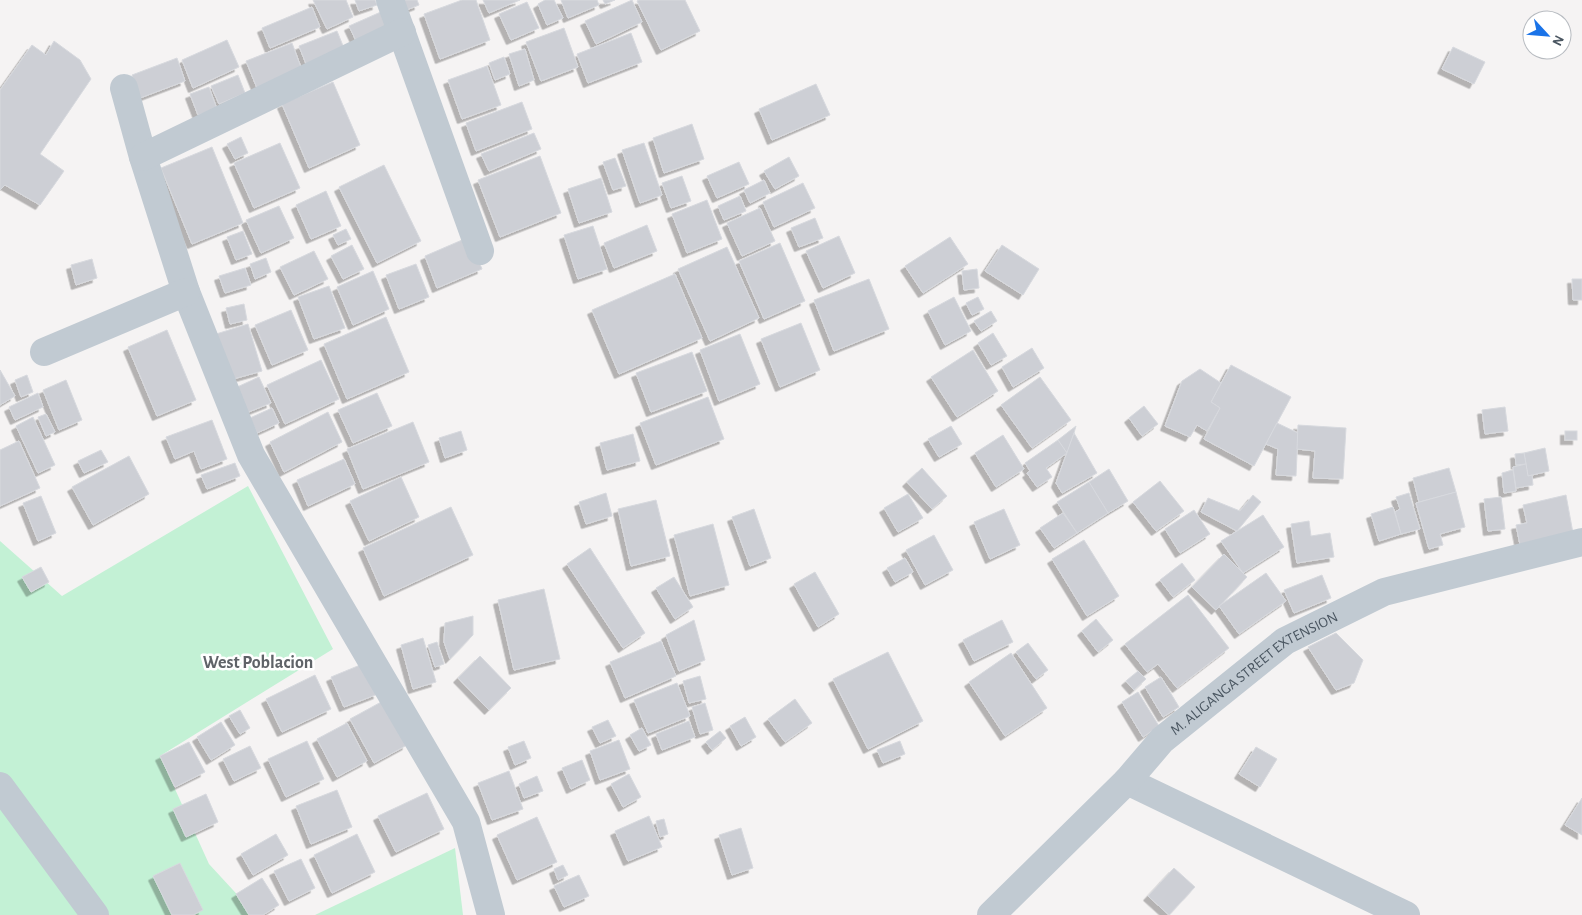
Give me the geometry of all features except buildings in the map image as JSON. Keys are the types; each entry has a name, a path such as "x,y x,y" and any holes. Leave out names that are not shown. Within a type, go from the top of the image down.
{"street":[{"path":"390,0 480,251"},
{"path":"142,157 402,32"},
{"path":"124,88 142,157 186,292 251,455 466,822 491,915"},
{"path":"44,352 186,292"},
{"name":"M. ALIGANGA STREET EXTENSION","path":"992,915 1126,781 1162,740 1285,641 1384,592 1582,542"},
{"path":"1126,781 1406,915"},
{"path":"0,786 95,915"}],"green space":[{"path":"248,486 333,649 160,756 209,864 256,915 0,915 0,541 62,596"},
{"path":"455,848 463,915 315,915"}],"district":[{"name":"West Poblacion","path":"258,663"}]}
